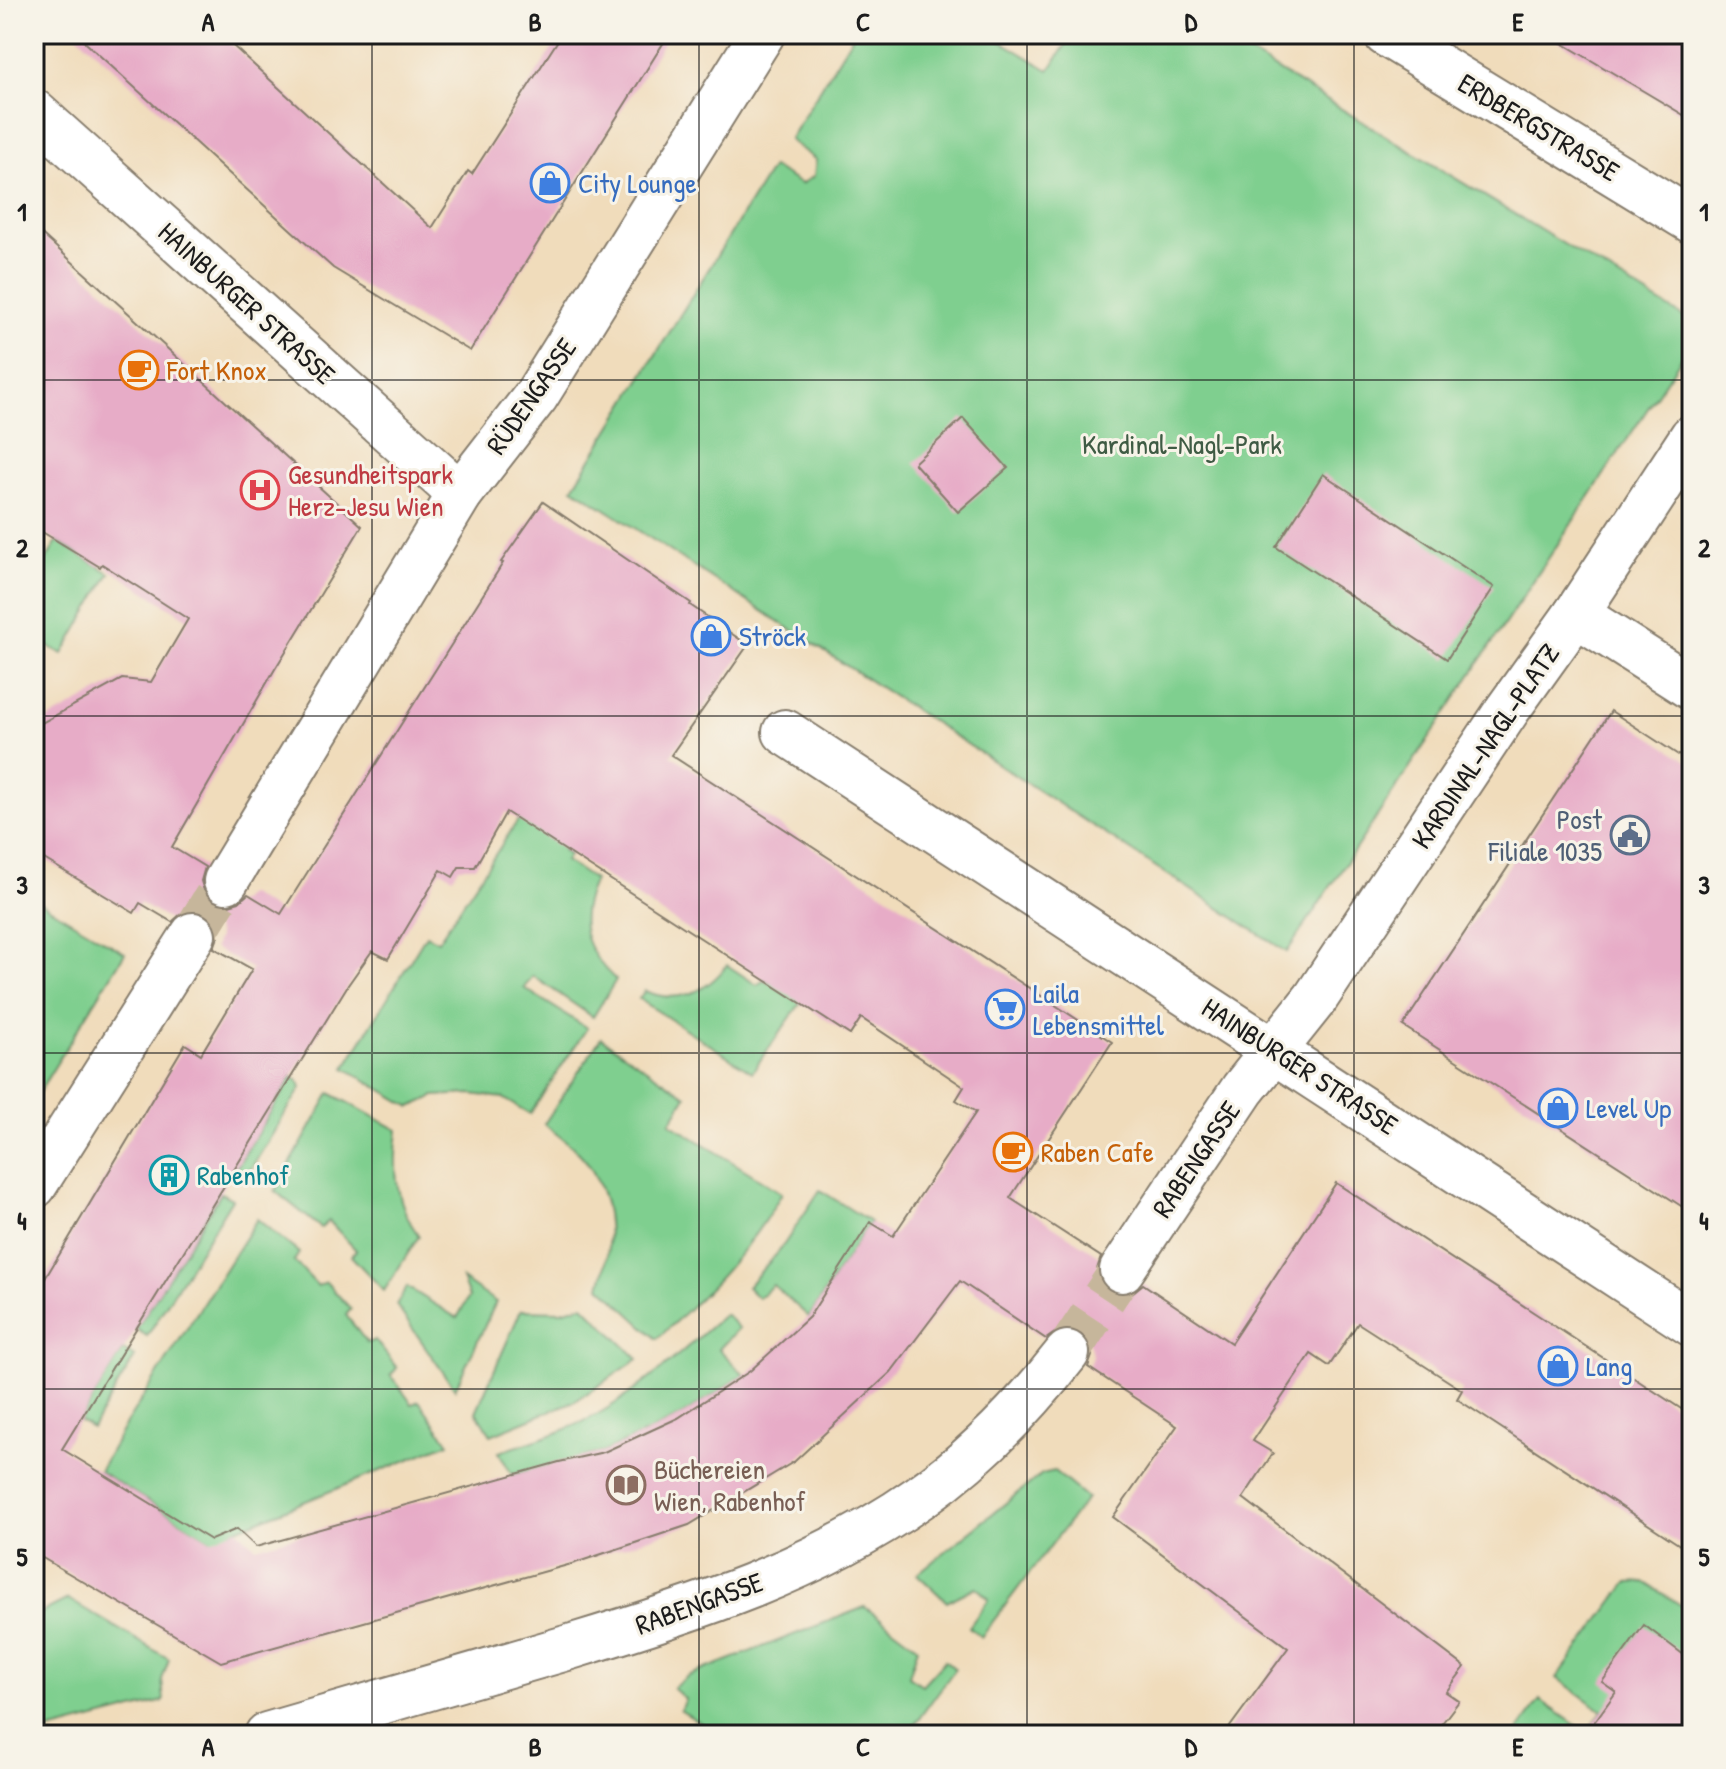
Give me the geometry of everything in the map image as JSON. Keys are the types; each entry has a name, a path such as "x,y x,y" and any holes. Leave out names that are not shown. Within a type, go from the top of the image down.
{"street":[{"name":"RÜDENGASSE","path":"226,881 460,494 536,396 762,34"},
{"name":"ERDBERGSTRASSE","path":"1386,34 1692,221"},
{"name":"HAINBURGER STRASSE","path":"34,112 460,494"},
{"name":"KARDINAL-NAGL-PLATZ","path":"1274,1051 1315,999 1692,437"},
{"path":"1576,614 1692,688"},
{"name":"HAINBURGER STRASSE","path":"785,732 1692,1324"},
{"path":"34,1186 193,935"},
{"name":"RABENGASSE","path":"1122,1270 1243,1089 1274,1051"},
{"name":"RABENGASSE","path":"267,1735 659,1619 807,1562 867,1531 965,1461 1039,1389 1067,1353"}],"green space":[{"name":"Kardinal-Nagl-Park","path":"854,34 989,34 1049,70 1073,34 1218,34 1692,322 1692,342 1287,952 573,488 772,167 801,184 814,176 816,160 789,140"},
{"path":"57,541 110,573 63,654 34,639 34,582"},
{"path":"534,796 574,833 563,850 569,855 565,861 594,880 584,909 585,934 596,957 616,980 593,1017 533,976 524,988 587,1028 530,1114 503,1098 471,1094 435,1096 411,1107 345,1068 426,935 438,941"},
{"path":"34,899 125,953 34,1100"},
{"path":"727,965 757,985 764,980 769,983 780,966 819,977 752,1072 639,999 645,991 668,997 701,989"},
{"path":"601,1038 686,1096 670,1123 782,1193 726,1271 657,1339 600,1286 607,1258 608,1229 600,1186 584,1158 544,1124"},
{"path":"292,1077 299,1081 301,1088 244,1180 233,1173"},
{"path":"330,1093 398,1130 396,1172 400,1199 419,1236 384,1291 351,1256 356,1250 329,1221 321,1228 275,1191"},
{"path":"820,1190 870,1222 809,1317 773,1285 758,1298 747,1287 781,1249"},
{"path":"221,1193 232,1199 147,1336 136,1329"},
{"path":"257,1219 299,1253 294,1261 318,1286 326,1282 351,1309 346,1315 367,1343 375,1340 397,1368 391,1375 412,1404 419,1401 449,1443 237,1529 215,1543 99,1471"},
{"path":"462,1279 496,1302 455,1389 396,1305 407,1287 457,1318 469,1297"},
{"path":"583,1305 638,1359 577,1400 491,1435 476,1412 521,1310 561,1311"},
{"path":"725,1314 739,1328 719,1349 744,1375 678,1418 604,1452 512,1475 499,1452 569,1428 608,1408 654,1375"},
{"path":"123,1350 135,1357 92,1428 79,1421"},
{"path":"1054,1471 1087,1498 981,1637 969,1627 989,1599 976,1587 947,1602 917,1574 1042,1474"},
{"path":"1644,1582 1692,1612 1692,1735 1515,1735 1540,1700 1587,1733 1602,1711 1557,1678 1627,1583"},
{"path":"68,1599 169,1659 162,1680 164,1701 34,1735 34,1616"},
{"path":"865,1607 918,1647 909,1676 922,1685 945,1660 955,1669 907,1735 720,1735 680,1710 685,1699 673,1688 688,1676"}],"building":[{"path":"76,34 220,34 432,228 468,171 472,174 562,34 669,34 470,351 333,268"},
{"path":"1547,34 1692,34 1692,120 1645,92"},
{"name":"Rabenhof","path":"34,227 362,526 172,847 205,867 201,881 205,894 212,902 226,906 239,902 248,894 281,914 501,562 543,502 748,645 671,755 1112,1042 1010,1198 1101,1257 1097,1269 1099,1280 1108,1290 1121,1295 1132,1293 1143,1284 1231,1343 1336,1183 1692,1416 1692,1553 1457,1399 1462,1390 1358,1323 1329,1366 1311,1354 1253,1441 1273,1453 1243,1498 1465,1667 1446,1692 1459,1701 1433,1735 1224,1735 1288,1648 1113,1517 1177,1426 1088,1367 1092,1356 1090,1345 1082,1333 1070,1328 1059,1330 1046,1339 960,1281 891,1372 795,1461 689,1525 575,1563 221,1662 34,1553 34,1297 185,1044 201,1054 252,969 214,948 218,937 215,924 206,914 195,910 182,913 172,922 140,903 134,913 34,853 34,727 122,679 151,682 188,619 102,564 100,567 34,527","holes":["506,812 850,1035 861,1018 964,1087 956,1100 976,1112 893,1236 870,1222 809,1317 750,1371 678,1418 604,1452 256,1547 237,1529 211,1540 62,1449 348,985 372,951 388,959 441,870 453,877 459,867 475,867"]},
{"path":"963,418 1008,468 958,512 914,463"},
{"path":"1323,474 1494,587 1447,659 1276,547"},
{"path":"1611,711 1692,764 1692,1213 1403,1026"},
{"path":"1644,1625 1692,1661 1692,1735 1585,1735 1616,1692 1602,1682"}],"tunnel":[{"path":"193,935 226,881"},
{"path":"1067,1353 1122,1270"}],"place":[{"name":"City Lounge","path":"550,183"},
{"name":"Fort Knox","path":"139,370"},
{"name":"Gesundheitspark Herz-Jesu Wien","path":"260,490"},
{"name":"Ströck","path":"711,636"},
{"name":"Post Filiale 1035","path":"1630,835"},
{"name":"Laila Lebensmittel","path":"1005,1009"},
{"name":"Level Up","path":"1558,1108"},
{"name":"Raben Cafe","path":"1013,1152"},
{"name":"Rabenhof","path":"169,1175"},
{"name":"Lang","path":"1558,1366"},
{"name":"Büchereien Wien, Rabenhof","path":"626,1485"}]}
